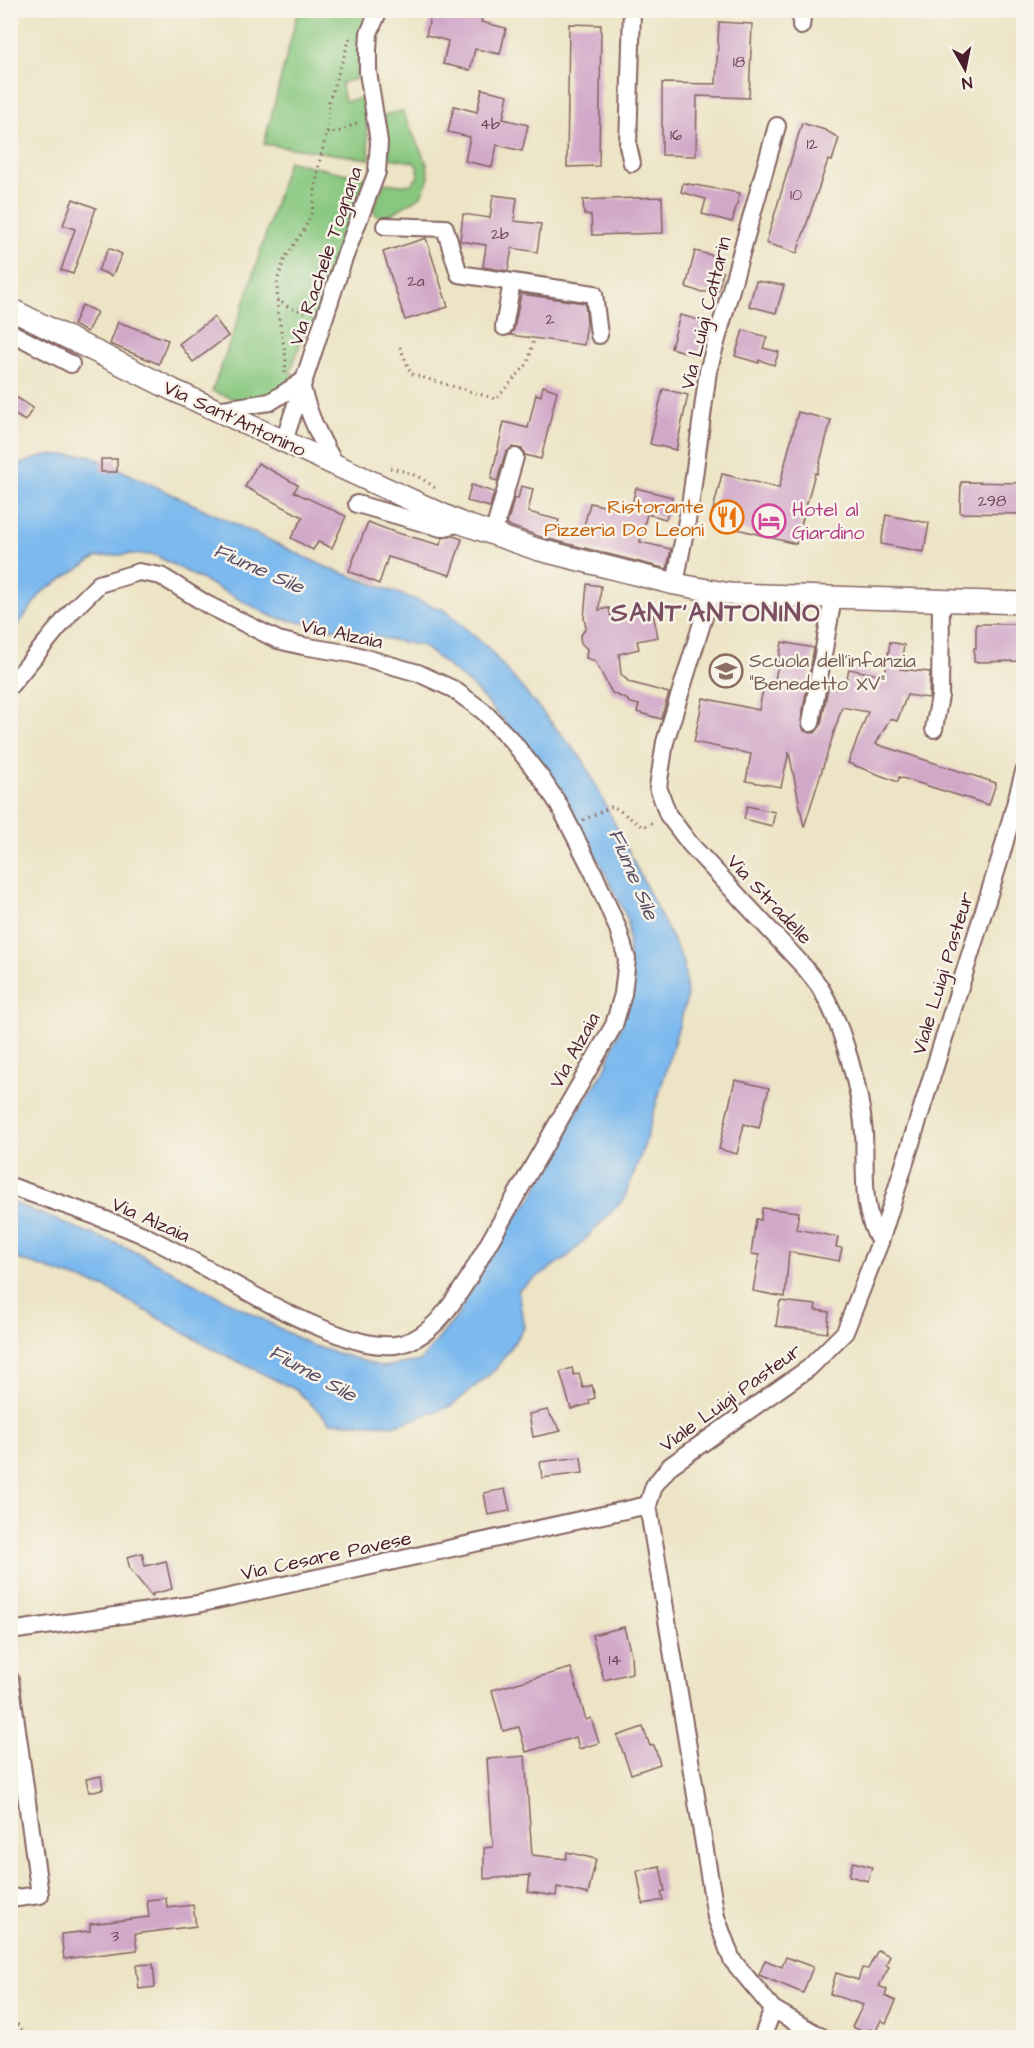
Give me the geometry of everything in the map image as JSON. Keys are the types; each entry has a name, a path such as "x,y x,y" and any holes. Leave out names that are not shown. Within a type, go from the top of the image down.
{"main road":[{"name":"Via Sant'Antonino","path":"10,309 216,410 461,523 546,552 712,591 765,596 1023,603"}],"street":[{"name":"Via Rachele Tognana","path":"284,441 343,261 379,164 379,142 368,72 368,50 369,33 379,10"},
{"path":"632,10 628,146 632,163"},
{"name":"Via Luigi Cattarin","path":"675,584 691,498 708,371 777,126"},
{"path":"385,226 445,228 459,274 594,294 599,335"},
{"path":"504,327 512,282"},
{"path":"10,332 71,364"},
{"path":"216,410 270,402 302,384 310,417 336,466"},
{"path":"493,535 514,457"},
{"name":"Via Sant'Antonino","path":"357,504 441,528 461,523"},
{"name":"Via Alzaia","path":"10,686 72,611 99,584 119,576 139,572 161,576 208,605 278,640 352,654 418,673 453,689 483,711 513,742 542,779 559,805 594,874 618,929 627,959 623,994 614,1024 467,1281 446,1314 421,1335 397,1345 372,1345 344,1337 297,1318 219,1277 184,1255 141,1234 10,1186"},
{"name":"Via Stradelle","path":"712,591 665,742 658,787 668,815 690,844 806,969 822,990 847,1053 858,1096 864,1133 866,1204 873,1231 880,1242"},
{"path":"811,723 833,598"},
{"path":"934,729 940,696 941,601"},
{"name":"Viale Luigi Pasteur","path":"648,1505 654,1486 670,1466 809,1368 845,1332 880,1242 1000,859 1023,772"},
{"path":"648,1505 716,1917 732,1960 772,2009 823,2037"},
{"name":"Via Cesare Pavese","path":"10,1631 198,1604 648,1505"},
{"path":"10,1679 40,1895 10,1899"},
{"path":"762,2037 772,2009"}],"path":[{"path":"282,381 286,358 277,299 277,281 281,265 304,230 312,212 318,168 327,133 329,100 351,34"},
{"path":"327,133 340,131 366,119"},
{"path":"277,299 288,307 316,316"},
{"path":"400,347 411,374 496,399 528,363 534,339"},
{"path":"388,468 402,470 431,484 450,502 440,513"},
{"path":"582,820 613,806 643,827 668,815"},
{"path":"10,2002 12,2019 28,2037"}],"green space":[{"path":"298,11 369,11 361,33 356,79 341,83 345,101 363,98 370,159 264,144"},
{"path":"402,111 427,164 429,178 421,196 385,218 376,215 373,210 384,183 412,184 418,176 417,166 413,162 389,158 384,115"},
{"path":"288,161 366,178 340,242 310,332 305,330 290,373 296,375 279,392 240,401 212,391 247,295"}],"water":[{"name":"Fiume Sile","path":"46,455 89,455 326,567 444,610 487,647 583,760 684,963 687,998 644,1146 624,1199 570,1255 518,1290 524,1328 495,1370 451,1406 396,1425 330,1422 296,1390 209,1347 106,1288 11,1257 11,1202 130,1249 311,1345 383,1367 420,1361 458,1315 484,1257 531,1199 564,1132 605,1070 630,1000 628,920 601,865 543,765 473,687 423,646 273,617 155,555 131,554 97,557 42,592 11,635 11,467"}],"building":[{"path":"432,10 455,15 456,10 484,10 481,22 506,28 500,54 475,49 470,70 443,64 448,41 426,35"},
{"path":"719,22 752,24 749,98 697,96 696,156 662,155 662,83 716,84"},
{"path":"569,24 601,25 599,166 567,167"},
{"path":"482,89 508,95 503,119 528,125 522,151 497,145 492,167 465,161 470,137 448,132 454,106 477,112"},
{"path":"802,123 825,130 839,138 832,161 828,160 797,253 766,243"},
{"path":"683,183 740,193 732,222 702,214 706,199 681,192"},
{"path":"493,195 517,198 514,221 541,224 537,252 512,248 508,271 483,267 486,245 460,241 463,214 490,218"},
{"path":"662,197 663,233 592,235 591,215 584,215 583,200"},
{"path":"73,199 96,208 73,274 61,270 75,229 63,225"},
{"path":"426,238 448,307 405,320 383,252"},
{"path":"109,248 122,254 112,276 98,270"},
{"path":"695,251 711,255 722,262 720,271 723,272 718,291 700,292 686,287"},
{"path":"756,281 784,285 776,313 749,306"},
{"path":"521,294 585,303 587,323 584,345 510,335 514,329"},
{"path":"82,305 97,312 87,332 73,325"},
{"path":"680,315 707,322 698,356 671,348"},
{"path":"214,317 228,336 193,362 179,344"},
{"path":"118,322 168,340 159,364 110,344"},
{"path":"743,330 767,337 763,348 779,352 774,365 735,356"},
{"path":"543,386 557,391 541,459 525,455 522,449 512,447 505,454 497,481 491,479 504,422 528,428 536,394 541,396"},
{"path":"663,389 688,395 676,450 650,444"},
{"path":"10,393 33,408 25,421 10,412"},
{"path":"798,412 831,420 796,544 710,522 722,474 779,488"},
{"path":"101,459 117,459 117,472 101,472"},
{"path":"258,463 298,485 294,492 346,516 332,548 318,542 313,550 291,538 303,517 245,487"},
{"path":"961,482 1021,483 1021,514 960,513"},
{"path":"471,485 494,492 490,507 467,501"},
{"path":"521,486 533,489 528,512 559,520 557,527 582,533 590,503 630,512 636,488 672,497 666,519 647,514 640,542 671,549 667,569 541,537 507,525 514,498 518,499"},
{"path":"886,515 929,523 924,552 881,544"},
{"path":"368,522 440,545 442,538 453,536 462,539 450,575 388,557 379,584 349,571"},
{"path":"587,584 601,586 599,610 609,608 611,617 652,609 658,637 637,641 639,649 619,654 621,674 629,682 669,693 661,719 637,712 639,705 612,693 595,661 586,658 587,649 581,643 580,637 586,627 584,618"},
{"path":"976,624 1023,624 1023,661 974,662"},
{"path":"782,642 814,648 801,721 804,731 810,733 815,733 821,725 829,682 845,686 849,669 885,676 890,642 904,645 900,669 930,672 929,698 907,695 897,721 890,719 876,744 996,783 989,805 899,777 898,782 848,763 868,712 842,707 804,827 789,752 781,787 746,781 751,754 694,742 703,698 759,710 763,689 773,691"},
{"path":"747,806 775,812 772,826 744,819"},
{"path":"735,1080 769,1088 759,1128 744,1124 737,1154 719,1149"},
{"path":"762,1208 799,1212 796,1229 838,1237 836,1247 842,1248 839,1261 789,1252 785,1297 753,1291 759,1255 751,1254 756,1219 761,1220"},
{"path":"780,1301 816,1305 815,1310 829,1312 827,1333 776,1326"},
{"path":"572,1368 574,1375 579,1374 583,1388 592,1385 595,1398 589,1400 590,1404 571,1409 560,1372"},
{"path":"547,1410 561,1431 533,1437 529,1414"},
{"path":"581,1457 583,1473 542,1478 540,1462"},
{"path":"505,1489 510,1511 488,1515 484,1493"},
{"path":"142,1553 145,1566 166,1561 172,1589 152,1594 153,1598 130,1569 127,1557"},
{"path":"624,1627 631,1654 632,1673 604,1680 592,1635"},
{"path":"571,1668 586,1720 591,1718 599,1743 579,1749 576,1737 526,1752 519,1727 503,1731 492,1690"},
{"path":"643,1727 650,1746 654,1745 660,1764 631,1774 617,1736"},
{"path":"525,1756 532,1855 566,1859 567,1852 596,1859 588,1894 557,1887 556,1896 528,1892 530,1875 484,1879 484,1848 493,1847 487,1759"},
{"path":"101,1776 103,1789 89,1792 86,1779"},
{"path":"853,1862 872,1867 868,1881 849,1876"},
{"path":"660,1866 665,1891 661,1892 663,1900 643,1904 637,1871"},
{"path":"166,1898 167,1908 193,1905 196,1926 135,1934 137,1950 64,1959 61,1934 90,1931 90,1924 149,1917 147,1900"},
{"path":"878,1950 890,1956 886,1965 889,1967 879,1986 887,1990 885,1996 896,2001 886,2023 881,2020 876,2031 870,2029 868,2034 852,2027 863,2005 830,1994 836,1973 858,1980 862,1968 868,1969"},
{"path":"786,1957 813,1967 803,1993 759,1975 765,1960 782,1967"},
{"path":"153,1964 155,1987 139,1989 136,1965"}],"place":[{"name":"Ristorante Pizzeria Do Leoni","path":"727,517"},
{"name":"Hotel al Giardino","path":"769,521"},
{"name":"Scuola dell'infanzia \"Benedetto XV\"","path":"726,671"}],"district":[{"name":"SANT'ANTONINO","path":"716,612"}]}
